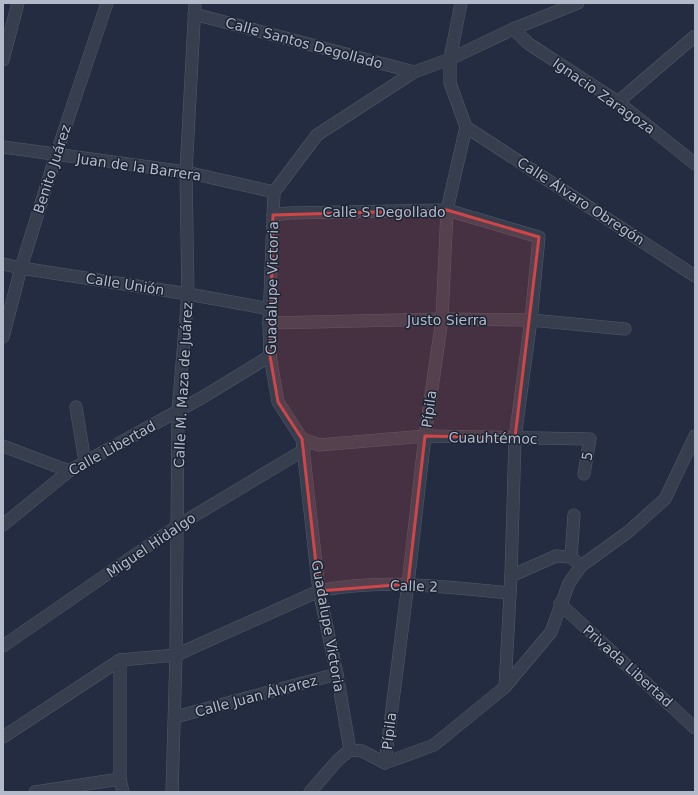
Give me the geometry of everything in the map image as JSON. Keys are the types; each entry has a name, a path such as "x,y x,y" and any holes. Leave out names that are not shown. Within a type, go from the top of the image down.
{"street":[{"path":"3,60 18,3"},
{"name":"Benito Juárez","path":"3,337 20,268 107,3"},
{"path":"461,3 450,59 450,83 466,127"},
{"path":"274,192 317,135 414,72 450,59 513,29 578,3"},
{"name":"Calle Santos Degollado","path":"194,9 414,72"},
{"name":"Calle M. Maza de Juárez","path":"172,792 176,655 178,411 188,294 186,172 194,9"},
{"name":"Ignacio Zaragoza","path":"513,29 529,44 618,102 695,164"},
{"path":"618,102 695,36"},
{"name":"Pípila","path":"385,763 425,436 442,319 447,210 466,127"},
{"name":"Calle Álvaro Obregón","path":"466,127 695,276"},
{"name":"Juan de la Barrera","path":"3,147 186,172 274,192"},
{"name":"Guadalupe Victoria","path":"274,192 269,323 270,356 278,402 303,445 319,591 337,674 350,750"},
{"name":"Calle S Degollado","path":"273,215 289,213 447,210 539,237 531,320"},
{"name":"Calle Unión","path":"3,264 270,309"},
{"name":"Justo Sierra","path":"269,323 442,319 531,320 625,329"},
{"path":"505,687 511,576 515,438 531,320"},
{"name":"Calle Libertad","path":"3,525 69,471 178,411 270,356"},
{"path":"76,407 85,462"},
{"name":"Cuauhtémoc","path":"303,445 425,436 590,439"},
{"path":"310,792 338,760 350,750 362,751 385,763 434,745 505,687 551,632 560,604 569,583 581,566 628,532 665,499 695,436"},
{"name":"5","path":"584,474 590,439"},
{"name":"Miguel Hidalgo","path":"3,646 177,526 303,445"},
{"path":"3,446 69,471"},
{"path":"572,557 574,515"},
{"path":"511,576 556,556 572,557 581,566"},
{"name":"Calle 2","path":"120,660 176,655 319,591 338,587 408,584 509,593"},
{"name":"Privada Libertad","path":"560,604 695,728"},
{"path":"3,737 120,660"},
{"path":"120,660 120,779 123,792"},
{"name":"Calle Juan Álvarez","path":"175,717 337,674"},
{"path":"35,792 120,779"}],"highlighted area":[{"path":"447,210 539,237 515,438 425,436 408,584 319,591 302,439 278,402 270,356 273,215"}]}
